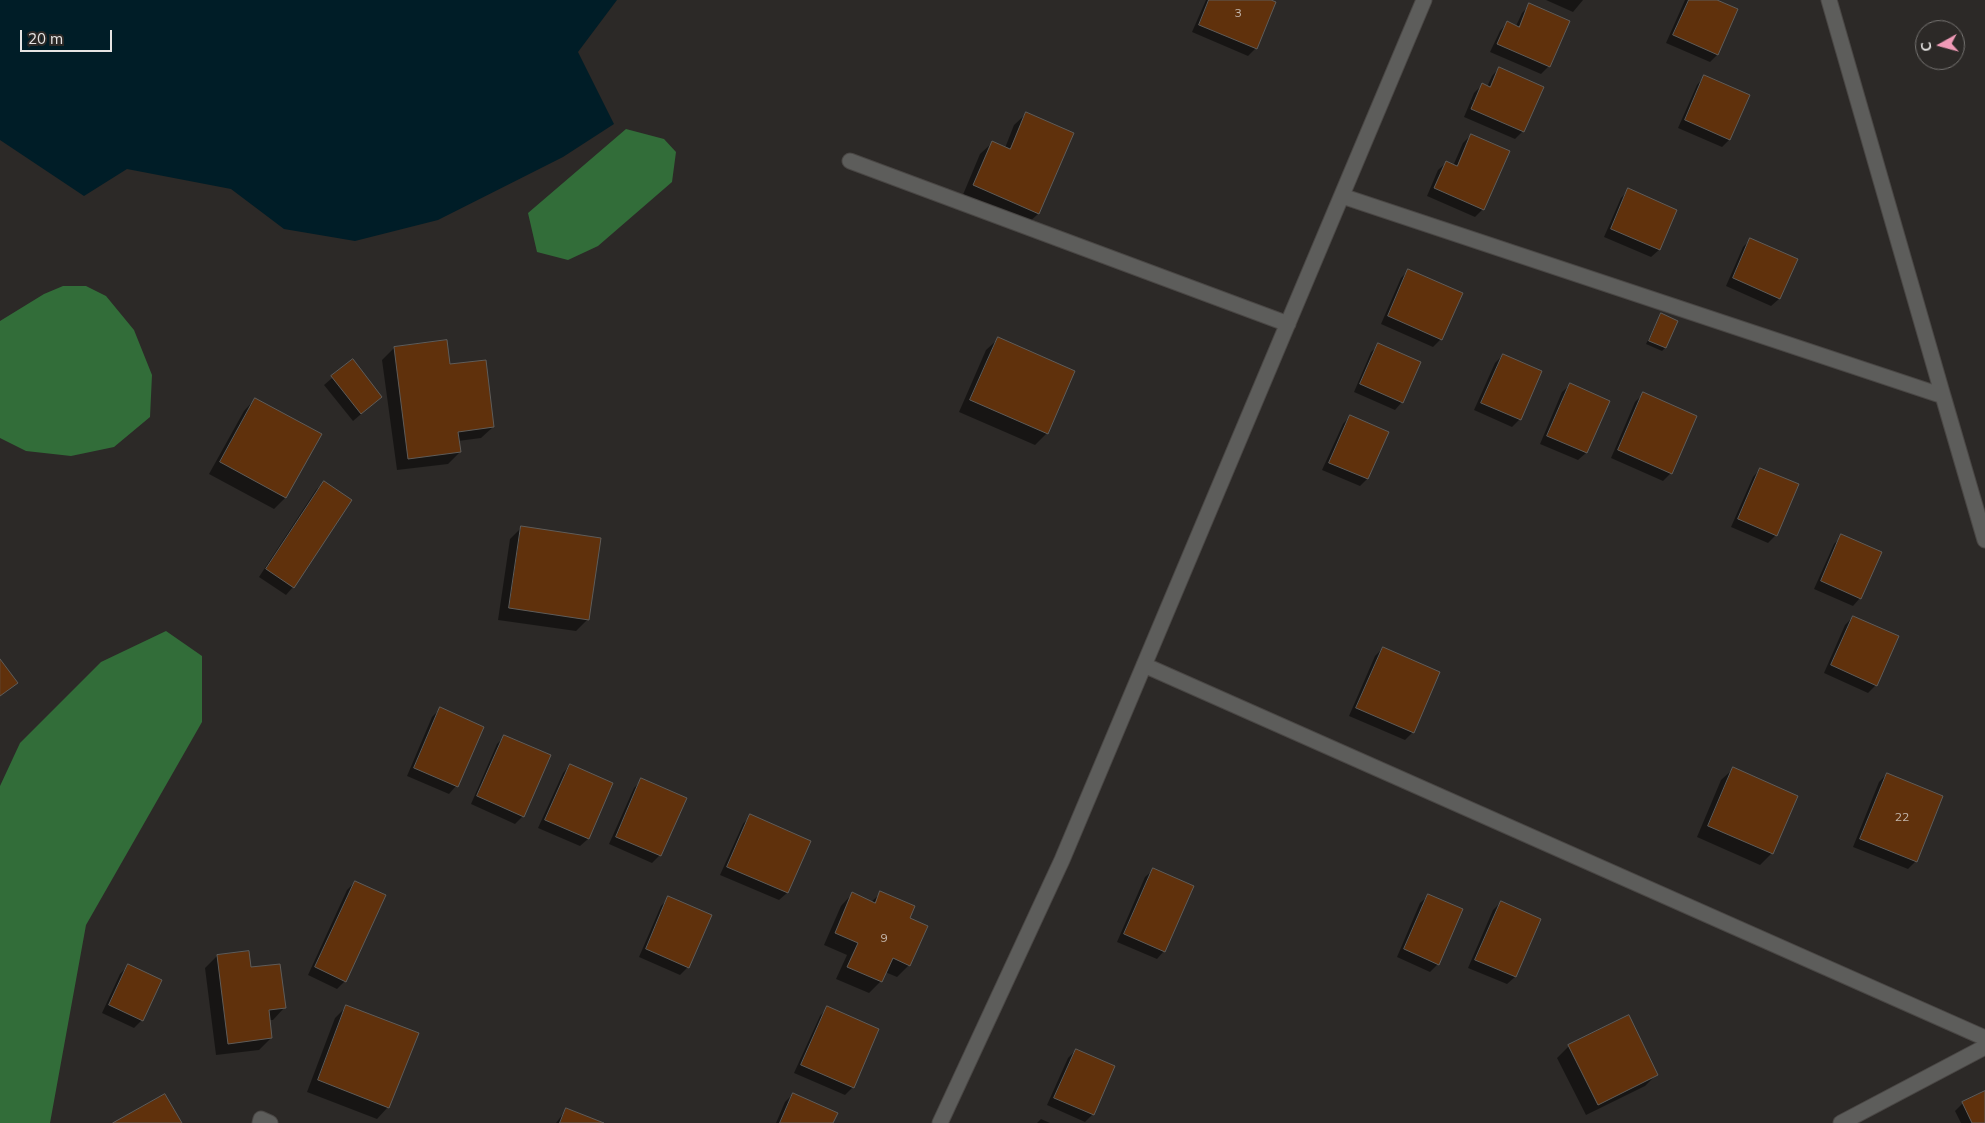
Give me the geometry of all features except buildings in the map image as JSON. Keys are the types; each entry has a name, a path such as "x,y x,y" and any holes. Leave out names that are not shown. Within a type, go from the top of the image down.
{"street":[{"path":"940,1123 1062,860 1424,0"},
{"path":"1829,0 1985,540"},
{"path":"850,160 1288,324"},
{"path":"1342,196 1943,396"},
{"path":"1144,665 1985,1038"},
{"path":"1841,1123 1985,1047"},
{"path":"260,1123 261,1119 270,1123"}],"green space":[{"path":"626,129 664,139 676,152 672,182 598,246 568,260 537,252 528,213"},
{"path":"63,286 86,286 106,296 134,330 152,375 150,417 114,447 71,456 26,451 0,438 0,321 44,294"},
{"path":"166,631 202,656 202,722 86,925 50,1123 0,1123 0,786 20,743 101,662"}],"water":[{"path":"0,0 617,0 578,52 614,124 563,157 438,220 355,241 284,229 231,189 127,169 84,196 0,140"}]}
